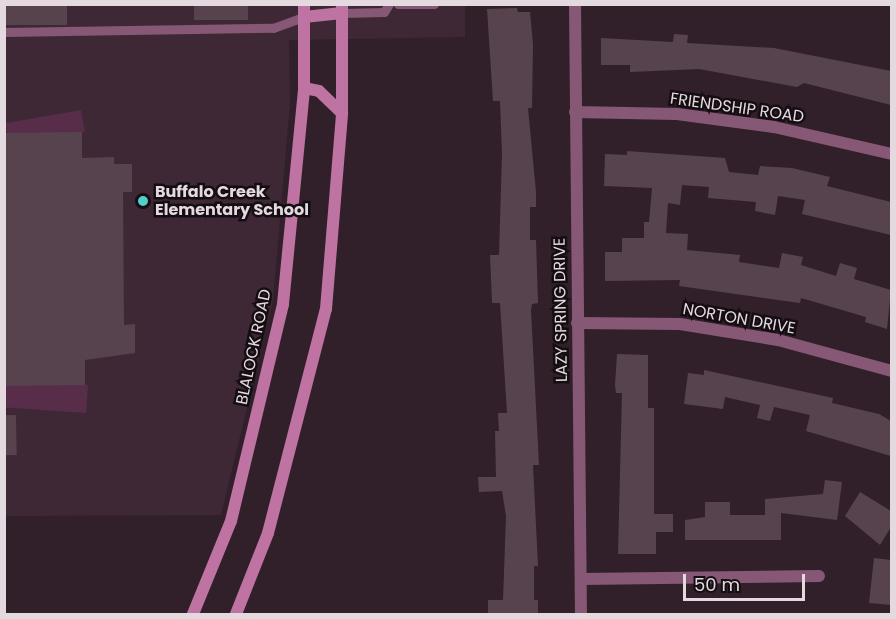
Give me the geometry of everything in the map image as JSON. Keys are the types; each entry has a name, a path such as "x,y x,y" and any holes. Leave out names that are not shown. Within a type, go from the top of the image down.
{"main road":[{"path":"236,615 268,533 326,309 342,113 342,9 304,11"},
{"name":"BLALOCK ROAD","path":"193,615 231,521 283,304 304,88 304,11"},
{"path":"304,88 319,91 342,113"}],"street":[{"name":"LAZY SPRING DRIVE","path":"575,4 580,615"},
{"name":"FRIENDSHIP ROAD","path":"575,112 687,116 774,127 891,154"},
{"name":"NORTON DRIVE","path":"577,323 691,326 778,340 891,371"},
{"path":"580,579 819,576"}],"lane":[{"path":"342,9 384,12 389,4"},
{"path":"398,4 434,4"},
{"path":"4,32 273,28 304,11"}],"shaded area":[{"name":"Buffalo Creek Elementary School","path":"4,5 465,5 465,37 289,40 290,102 273,300 221,515 5,516"},
{"path":"81,110 85,132 9,145 5,123"},
{"path":"5,379 88,385 86,413 4,407"}],"building":[{"path":"4,4 67,4 67,25 4,25"},
{"path":"194,4 248,4 248,20 194,20"},
{"path":"517,8 518,12 530,12 533,44 532,108 528,108 536,192 536,207 530,207 530,240 536,240 538,303 532,304 531,310 539,465 533,465 538,566 534,566 534,600 538,600 538,615 488,615 488,600 503,600 506,516 502,491 479,492 478,477 496,477 495,431 499,431 498,413 507,413 500,303 492,303 490,255 499,255 502,154 500,101 493,101 487,9"},
{"path":"674,34 688,35 687,43 774,48 891,71 891,105 804,83 797,87 699,69 630,72 630,65 601,65 601,38 673,42"},
{"path":"82,132 82,158 114,157 114,164 132,164 132,192 123,192 124,325 135,324 135,353 85,360 85,385 4,386 4,133"},
{"path":"627,151 725,158 729,172 758,175 760,166 792,168 830,177 827,186 891,202 891,235 802,214 805,200 778,196 775,215 755,211 756,202 708,198 709,187 682,185 680,205 668,203 666,233 688,234 687,250 740,255 739,262 779,268 782,253 803,257 801,265 836,276 840,263 857,268 854,279 891,290 887,329 865,322 866,317 801,298 800,303 679,286 680,280 605,281 605,252 622,252 622,238 644,238 644,222 649,222 652,188 604,186 605,154 627,155"},
{"path":"617,354 648,355 648,408 654,408 654,514 673,514 673,532 656,532 656,554 618,554 622,393 616,393"},
{"path":"704,370 833,398 832,403 879,414 891,421 891,456 806,431 810,415 774,407 770,421 757,418 760,405 725,397 723,409 684,404 688,373 704,375"},
{"path":"4,415 16,415 17,455 5,455"},
{"path":"825,480 842,482 837,520 781,513 781,540 685,540 685,520 705,517 705,502 730,502 730,515 765,515 765,499 823,494"},
{"path":"860,492 891,511 891,527 880,545 845,516"},
{"path":"874,558 891,560 891,605 869,603"}],"place":[{"name":"Buffalo Creek Elementary School","path":"143,201"}]}
